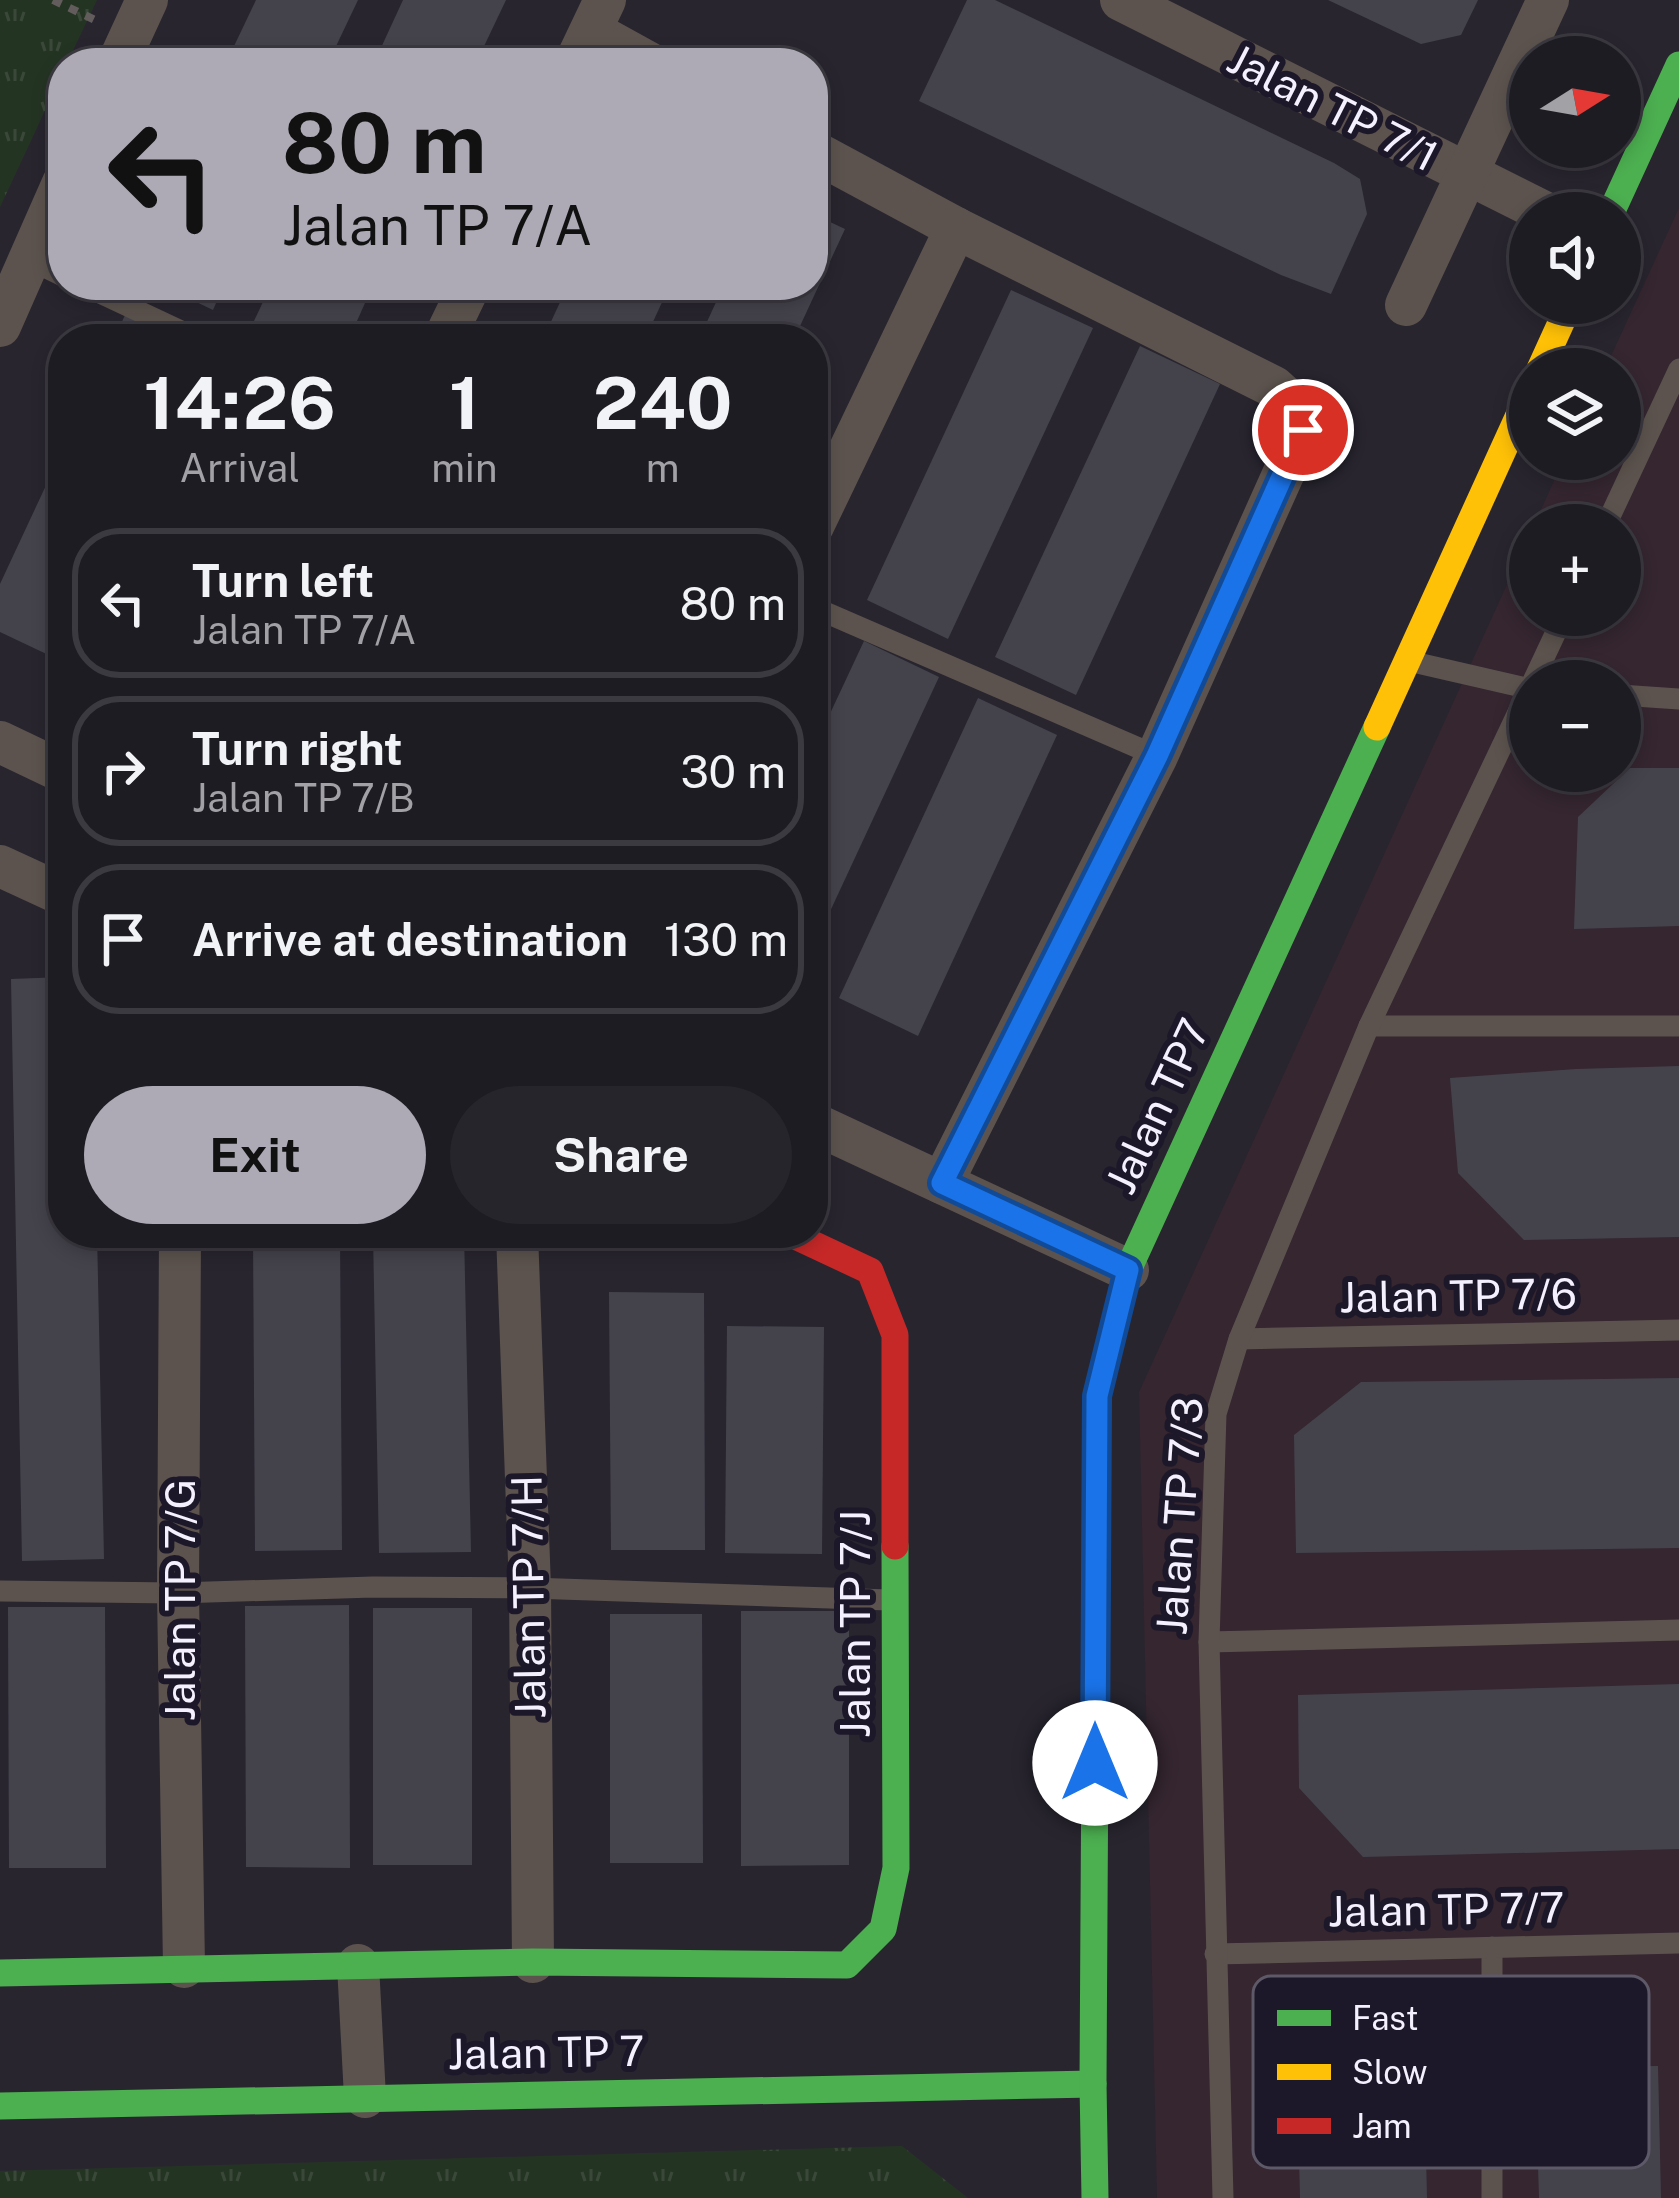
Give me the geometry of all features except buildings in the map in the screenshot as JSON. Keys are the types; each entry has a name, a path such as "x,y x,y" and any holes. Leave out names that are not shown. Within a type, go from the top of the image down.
{"street":[{"path":"125,48 147,0"},
{"name":"Jalan TP 7/1","path":"1120,0 1509,194"},
{"path":"1406,305 1548,0"},
{"path":"590,32 620,48"},
{"path":"1621,192 1679,65"},
{"path":"828,159 1274,387 1296,407 1303,430 1157,756 942,1183"},
{"path":"828,495 956,228"},
{"path":"0,326 46,267"},
{"name":"Jalan TP7","path":"1095,2198 1097,1396 1128,1270 1509,437"},
{"path":"0,742 48,765"},
{"path":"0,866 48,889"},
{"path":"828,1130 1128,1270"},
{"name":"Jalan TP 7/G","path":"179,1248 184,1967"},
{"name":"Jalan TP 7/H","path":"519,1248 530,1588 533,1962"},
{"name":"Jalan TP 7/J","path":"533,1962 847,1965 883,1929 896,1868 895,1335 870,1271 821,1248"},
{"path":"0,1973 533,1962"},
{"path":"358,1965 365,2097"},
{"name":"Jalan TP 7","path":"0,2106 1093,2084"}],"lane":[{"path":"115,300 166,324"},
{"path":"1616,504 1679,369"},
{"path":"828,613 1157,756"},
{"path":"1406,661 1509,682"},
{"path":"1641,696 1679,699"},
{"name":"Jalan TP 7/3","path":"1223,2198 1209,1642 1216,1414 1239,1340 1369,1026 1509,730"},
{"path":"1369,1026 1679,1026"},
{"name":"Jalan TP 7/6","path":"1239,1340 1679,1330"},
{"path":"0,1592 530,1588 896,1601"},
{"path":"1209,1642 1679,1630"},
{"name":"Jalan TP 7/7","path":"1215,1954 1679,1943"},
{"path":"1492,1947 1492,1976"}],"shaded area":[{"path":"1679,208 1679,2198 1157,2198 1139,1392 1509,580 1509,636 1641,636 1641,504 1544,504 1554,480 1641,480 1641,348 1615,348 1626,324 1641,324 1641,291"}],"green space":[{"path":"0,0 97,0 74,48 48,48 48,104 0,207"},
{"path":"902,2146 968,2198 0,2198 0,2171"}],"traffic: fast":[{"path":"1621,192 1679,65"},
{"path":"1095,2198 1097,1396 1128,1270 1377,727"},
{"path":"0,1973 533,1962 847,1965 883,1929 896,1868 895,1546"},
{"path":"0,2106 1093,2084"}],"traffic: slow":[{"path":"1550,348 1560,324"},
{"path":"1377,727 1509,437"}],"traffic: jam":[{"path":"821,1248 870,1271 895,1335 895,1546"}],"route":[{"path":"1095,1763 1097,1396 1128,1270 942,1183 1157,756 1303,430"}]}
